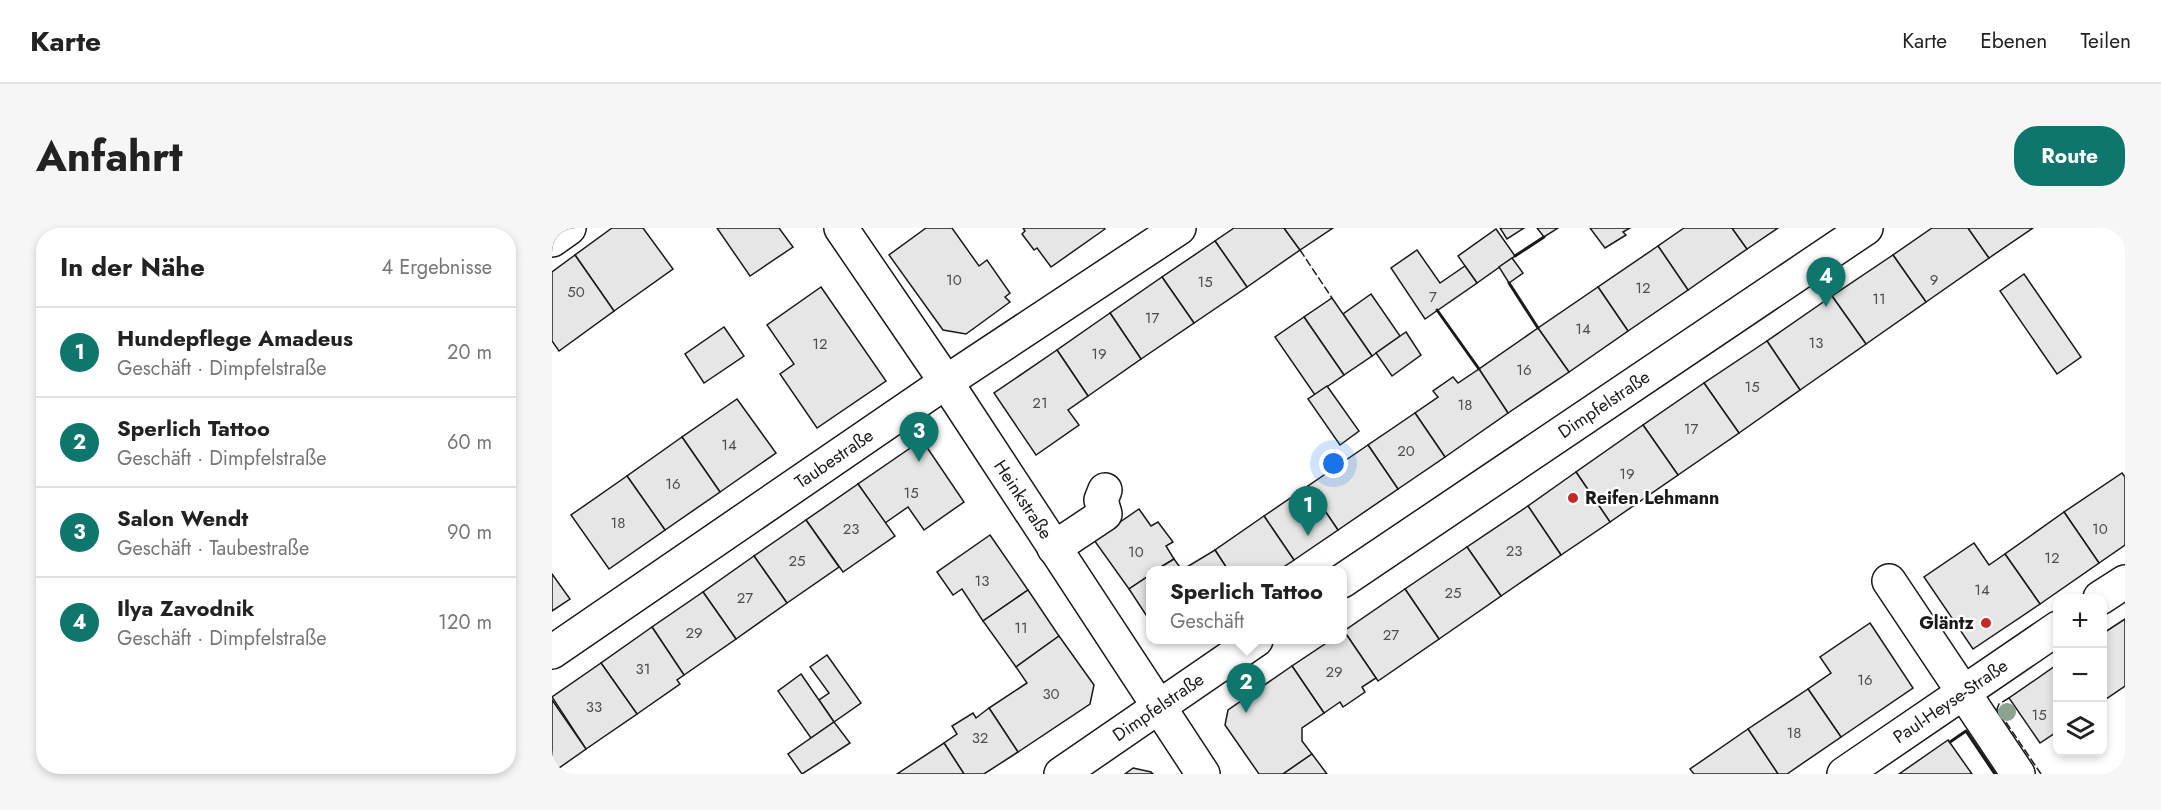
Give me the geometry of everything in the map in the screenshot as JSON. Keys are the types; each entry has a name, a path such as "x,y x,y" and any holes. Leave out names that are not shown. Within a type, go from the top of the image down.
{"street":[{"path":"552,240 568,228"},
{"name":"Heinkstraße","path":"841,228 946,382 1203,774"},
{"name":"Taubestraße","path":"552,652 946,382 1179,228"},
{"name":"Dimpfelstraße","path":"1347,578 1866,228"},
{"path":"1054,548 1105,514 1101,500 1105,490"},
{"path":"1889,582 2018,774"},
{"path":"2106,594 2125,582"},
{"name":"Paul-Heyse-Straße","path":"1844,774 2053,631"},
{"name":"Dimpfelstraße","path":"1061,774 1249,644"}],"building":[{"path":"612,228 643,228 673,269 614,311 575,255"},
{"path":"717,228 779,228 793,247 750,276"},
{"path":"926,228 952,228 979,266 987,260 1010,293 1005,297 1010,302 966,334 943,330 889,255"},
{"path":"1023,228 1105,229 1051,267 1037,248 1034,250 1022,234 1025,231"},
{"path":"1234,228 1284,228 1300,250 1247,287 1215,241"},
{"path":"1284,228 1333,228 1300,250"},
{"path":"1500,228 1524,228 1507,239"},
{"path":"1537,228 1558,228 1544,237"},
{"path":"1590,228 1630,228 1623,232 1626,235 1605,248"},
{"path":"1684,228 1732,228 1747,249 1688,290 1658,246"},
{"path":"1732,228 1778,228 1747,249"},
{"path":"1932,228 1968,228 1989,258 1926,302 1893,255"},
{"path":"1968,228 2033,228 1989,258"},
{"path":"1496,229 1515,256 1477,283 1458,256"},
{"path":"1215,241 1247,287 1194,323 1162,277"},
{"path":"1658,246 1688,290 1628,331 1598,287"},
{"path":"1417,250 1440,283 1465,266 1477,283 1425,319 1391,268"},
{"path":"575,255 614,311 559,351 552,341 552,272"},
{"path":"1893,255 1926,302 1866,344 1832,296"},
{"path":"1512,258 1523,273 1509,283 1499,267"},
{"path":"2024,274 2081,357 2057,374 2000,291"},
{"path":"1162,277 1194,323 1141,359 1110,313"},
{"path":"821,287 886,381 817,428 780,374 794,364 767,325"},
{"path":"1598,287 1628,331 1569,372 1538,328"},
{"path":"1371,294 1400,336 1372,356 1343,314"},
{"path":"1832,296 1866,344 1800,390 1767,341"},
{"path":"1332,298 1372,356 1344,375 1304,317"},
{"path":"1110,313 1141,359 1088,396 1057,350"},
{"path":"1304,317 1344,375 1315,395 1275,337"},
{"path":"724,327 744,356 704,383 685,354"},
{"path":"1538,328 1569,372 1508,413 1479,369"},
{"path":"1406,332 1421,355 1392,376 1376,353"},
{"path":"1767,341 1800,390 1739,433 1704,383"},
{"path":"1057,350 1088,396 1068,410 1079,425 1036,455 994,393"},
{"path":"1479,369 1508,413 1445,457 1415,413 1438,397 1433,391 1453,377 1458,383"},
{"path":"1704,383 1739,433 1678,475 1643,425"},
{"path":"1327,386 1359,431 1340,445 1308,399"},
{"path":"737,399 776,453 720,492 682,437"},
{"path":"1415,413 1445,457 1398,489 1368,445"},
{"path":"1643,425 1678,475 1610,522 1576,472"},
{"path":"682,437 720,492 665,530 627,476"},
{"path":"922,440 964,502 924,530 908,507 885,523 858,484"},
{"path":"1368,445 1398,489 1338,530 1308,486"},
{"path":"1576,472 1610,522 1561,555 1528,506"},
{"path":"2122,473 2125,477 2125,545 2099,563 2064,512"},
{"path":"627,476 665,530 609,569 571,515"},
{"path":"858,484 895,536 843,572 806,520"},
{"path":"1308,486 1338,530 1294,560 1264,516"},
{"path":"1528,506 1561,555 1501,596 1467,547"},
{"path":"1139,509 1151,526 1158,522 1173,542 1166,546 1174,559 1163,566 1146,566 1146,578 1129,589 1094,540"},
{"path":"2064,512 2099,563 2040,604 2005,554"},
{"path":"1264,516 1294,560 1285,566 1225,566 1215,550"},
{"path":"806,520 839,567 787,603 754,556"},
{"path":"990,535 1028,590 983,621 962,589 953,595 937,572"},
{"path":"1974,543 1989,565 2005,554 2040,604 1973,649 1924,577"},
{"path":"1467,547 1501,596 1439,639 1405,589"},
{"path":"1215,550 1225,566 1189,566"},
{"path":"754,556 787,603 736,639 703,592"},
{"path":"1174,559 1179,566 1163,566"},
{"path":"552,574 570,599 552,611"},
{"path":"1146,578 1146,615 1129,589"},
{"path":"1405,589 1439,639 1378,681 1347,635 1347,629"},
{"path":"1028,590 1059,636 1016,667 983,621"},
{"path":"703,592 736,639 684,675 652,627"},
{"path":"2125,619 2125,686 2107,698 2107,648 2107,631"},
{"path":"1870,623 1913,688 1841,737 1808,689 1831,673 1820,657"},
{"path":"652,627 684,675 677,680 680,684 637,714 601,663"},
{"path":"1347,635 1376,678 1362,687 1365,692 1343,707 1340,702 1324,713 1292,666 1325,644 1347,644"},
{"path":"1059,636 1094,685 1090,704 1018,752 989,708 1027,683 1016,667"},
{"path":"827,655 861,703 834,722 819,700 829,693 810,667"},
{"path":"601,663 637,714 586,749 552,697"},
{"path":"1292,666 1324,713 1302,728 1302,741 1312,754 1283,774 1259,774 1225,725 1228,710"},
{"path":"2053,667 2053,734 2040,743 2009,698"},
{"path":"801,674 834,722 811,738 778,691"},
{"path":"1808,689 1841,737 1787,774 1778,774 1748,729"},
{"path":"552,700 586,749 552,773"},
{"path":"989,708 1018,752 984,774 964,774 944,743 957,734 952,726 973,713 976,718"},
{"path":"834,722 850,743 802,774 788,754"},
{"path":"1748,729 1778,774 1694,774 1690,769"},
{"path":"1948,740 1972,774 1899,774"},
{"path":"944,743 964,774 897,774"},
{"path":"1312,754 1327,774 1283,774"},
{"path":"1133,768 1151,772 1153,774 1125,774"}],"fence":[{"path":"1300,250 1332,298"},
{"path":"2009,698 1999,704 1997,709 2041,774"}],"wall":[{"path":"1515,256 1544,237"},
{"path":"1509,283 1538,328"},
{"path":"1437,310 1479,369"},
{"path":"1950,742 1966,731 1995,774"}],"place":[{"name":"Ilya Zavodnik","path":"1826,307"},
{"name":"Salon Wendt","path":"919,462"},
{"name":"Reifen Lehmann","path":"1573,498"},
{"name":"Hundepflege Amadeus","path":"1308,536"},
{"name":"Gläntz","path":"1986,623"},
{"name":"Sperlich Tattoo","path":"1246,713"}]}
